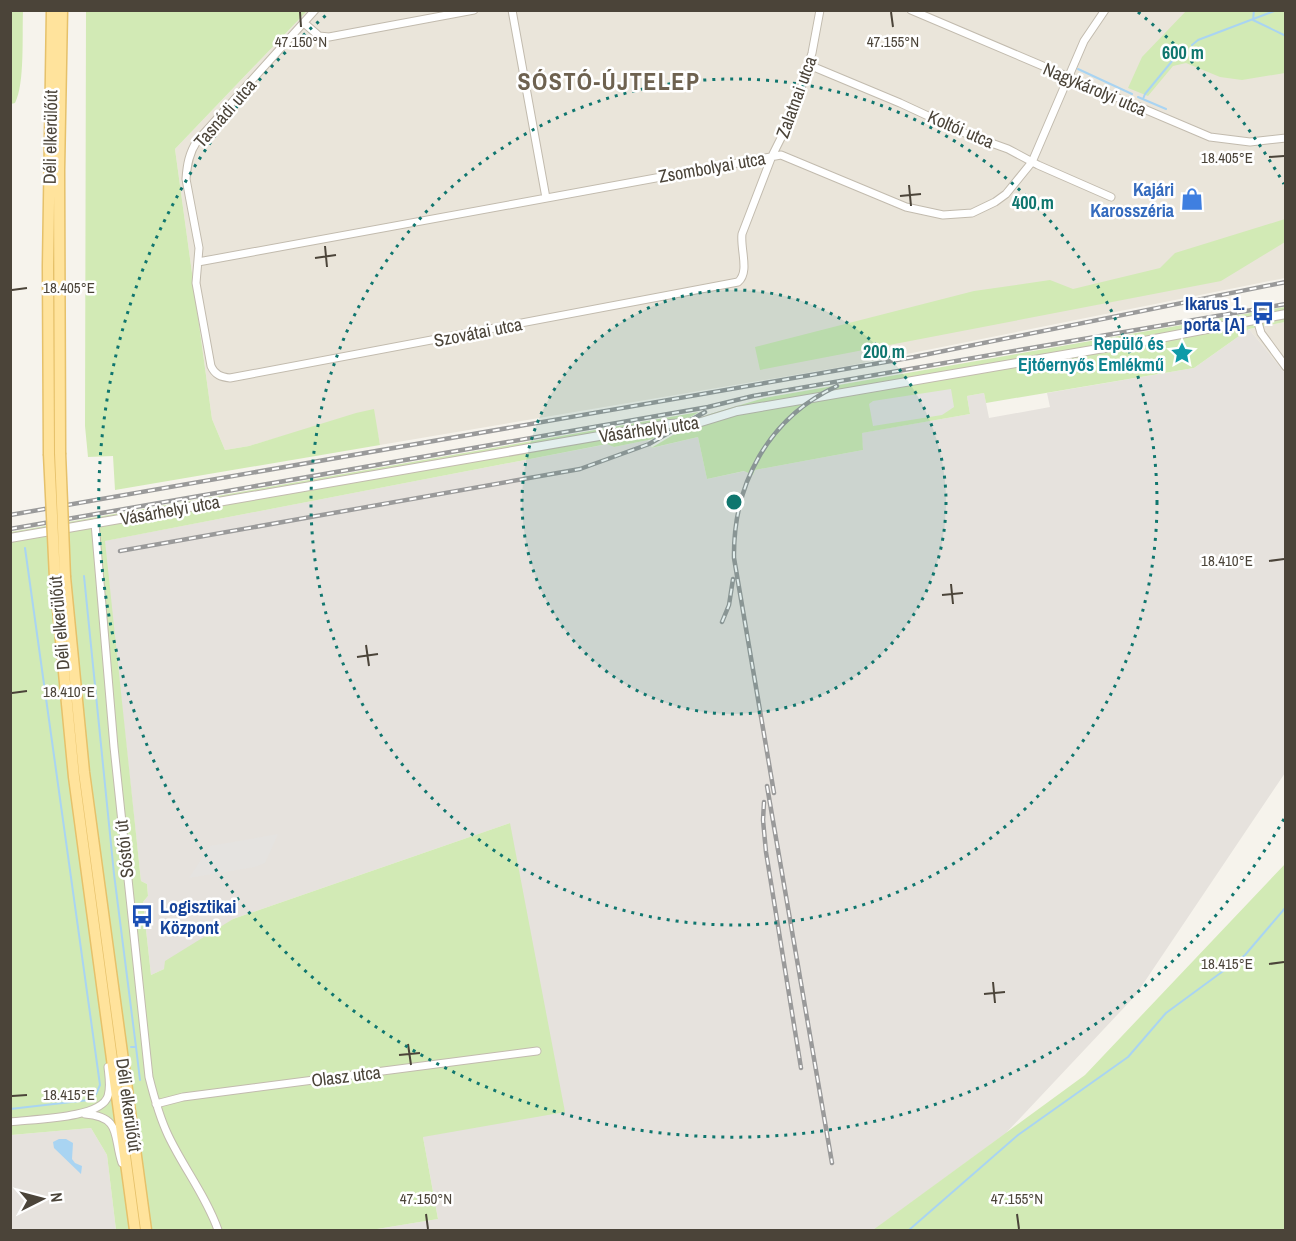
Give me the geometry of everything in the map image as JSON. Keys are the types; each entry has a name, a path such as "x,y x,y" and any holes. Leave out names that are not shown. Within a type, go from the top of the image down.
{"main road":[{"name":"Déli elkerülőút","path":"52,10 48,266 60,577 74,777 135,1230"},
{"name":"Déli elkerülőút","path":"55,453 62,10"},
{"name":"Déli elkerülőút","path":"60,577 146,1230"}],"street":[{"name":"Tasnádi utca","path":"218,375 211,366 196,283 199,248 186,179 192,148 315,10"},
{"path":"304,23 319,36 329,37 474,10"},
{"path":"512,10 546,198"},
{"name":"Zalatnai utca","path":"738,282 742,279 743,273 742,234 772,156 788,128 809,65 820,10"},
{"name":"Nagykárolyi utca","path":"911,10 1210,137 1250,142 1286,138"},
{"name":"Zsombolyai utca","path":"198,262 772,156 787,157 906,207 943,215 972,213 1006,194 1032,162 1084,41 1105,10"},
{"name":"Koltói utca","path":"809,65 969,135 1008,149 1111,197"},
{"name":"Szovátai utca","path":"218,375 230,378 738,282"},
{"name":"Vásárhelyi utca","path":"10,538 642,428 701,422 737,411 962,374 1286,314"},
{"path":"1257,320 1261,333 1286,367"},
{"name":"Sóstói út","path":"95,523 114,747 149,1077 168,1136 208,1207 218,1230"},
{"path":"80,1114 101,1105 108,1097 109,1038"},
{"name":"Olasz utca","path":"156,1104 183,1097 537,1051"},
{"path":"10,1122 80,1114 101,1117 114,1127 119,1155 129,1185"}],"shaded area":[{"path":"307,11 1285,11 1285,278 847,366 380,445 373,410 249,446 225,450 212,419 175,149"},
{"path":"1285,322 1285,373 1249,329"},
{"path":"1249,329 1285,373 1285,773 1135,996 1006,1133 874,1230 371,1230 438,1219 423,1137 510,823 233,919 164,969 151,975 143,902 148,896 147,884 141,881 104,541 608,444 614,447 648,440 652,448 698,437 707,479 745,471 753,475 755,470 863,450 861,433 970,414 967,396 984,393 989,418 1050,407 1047,393 1194,368"},
{"path":"951,389 954,407 942,415 873,426 869,404 873,401"},
{"path":"278,834 265,863 255,867 189,878 210,846"},
{"path":"91,1128 107,1155 116,1230 11,1230 11,1135"}],"green space":[{"path":"1187,10 1285,11 1285,73 1242,80 1220,77 1186,63 1173,66 1148,96 1128,88 1142,57"},
{"path":"10,11 23,11 20,84 15,103 11,104"},
{"path":"86,11 307,11 175,149 212,419 225,450 249,446 374,409 380,445 115,490 113,456 88,457 85,426"},
{"path":"1285,219 1285,242 1221,281 760,370 755,347 974,291 1050,280 1073,289 1160,268 1175,253"},
{"path":"1285,307 1285,322 1249,329 1194,368 986,403 984,393 967,396 970,414 862,433 863,450 755,470 753,475 744,471 707,479 698,437 651,448 707,415 764,398"},
{"path":"699,412 653,439 614,447 607,444 105,541 141,881 147,884 148,896 143,902 151,975 164,969 165,961 233,919 510,823 565,1112 423,1137 438,1219 371,1230 116,1230 107,1155 91,1128 11,1135 11,532"},
{"path":"1285,864 1285,1230 873,1230 1085,1075"}],"water":[{"path":"66,1139 73,1143 72,1159 82,1166 81,1174 54,1148 53,1142"}],"waterway":[{"path":"1253,20 1254,10"},
{"path":"1192,45 1198,40 1277,10"},
{"path":"1253,20 1286,36"},
{"path":"1143,99 1177,55"},
{"path":"1078,69 1132,94"},
{"path":"1138,97 1166,109"},
{"path":"10,1109 89,1100 96,1094 100,1085 25,548"},
{"path":"84,576 114,874 136,1047 131,1047"},
{"path":"909,1230 1018,1135 1128,1057 1166,1013 1245,955 1286,907"},
{"path":"136,1047 140,1080"}],"railway":[{"path":"10,515 914,357 1286,282"},
{"path":"10,529 708,407 753,396 1286,304"},
{"path":"774,793 734,558 735,531 740,504 759,456 792,416 837,386"},
{"path":"120,551 580,469 649,444 705,412"},
{"path":"722,622 729,605 733,579"},
{"path":"767,786 832,1163"},
{"path":"764,802 766,852 801,1068"}],"place":[{"name":"Kajári Karosszéria","path":"1192,199"},
{"name":"Ikarus 1. porta [A]","path":"1263,313"},
{"name":"Repülő és Ejtőernyős Emlékmű","path":"1182,353"},
{"name":"Logisztikai Központ","path":"142,916"}],"district":[{"name":"SÓSTÓ-ÚJTELEP","path":"609,81"}]}
